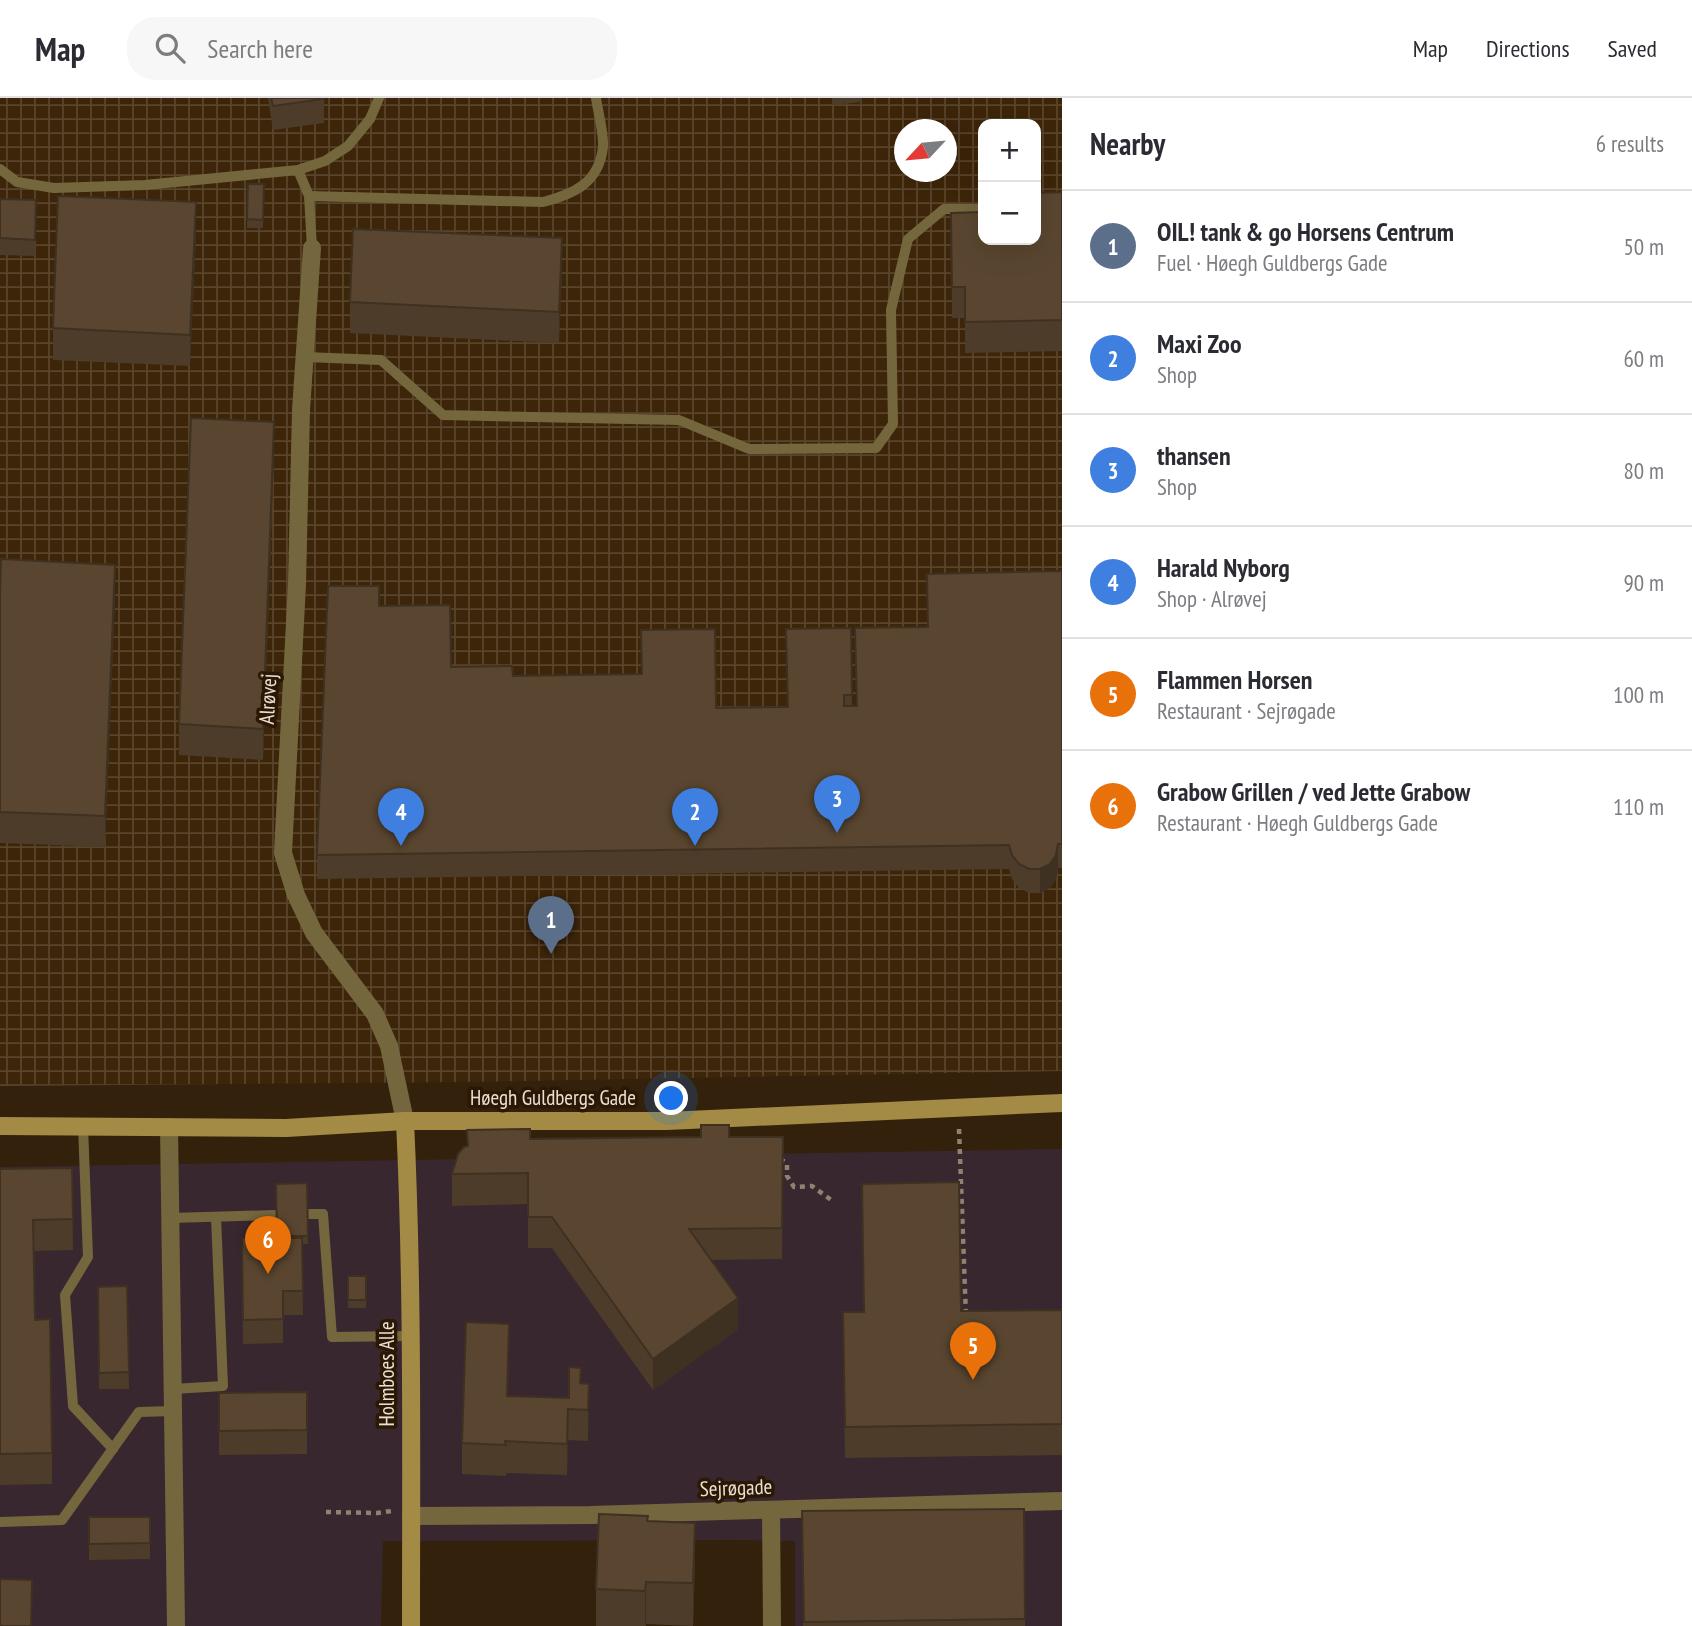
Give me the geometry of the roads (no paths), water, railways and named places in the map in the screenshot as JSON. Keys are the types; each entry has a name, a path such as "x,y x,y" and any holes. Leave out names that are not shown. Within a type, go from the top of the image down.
{"street":[{"name":"Alrøvej","path":"312,248 301,410 297,584 283,853 296,895 314,933 375,1014 389,1046 405,1121"},
{"name":"Høegh Guldbergs Gade","path":"0,1126 286,1128 405,1121 667,1121 1062,1103"},
{"name":"Holmboes Alle","path":"405,1121 410,1336 411,1626"},
{"path":"169,1127 176,1626"},
{"name":"Sejrøgade","path":"411,1513 603,1514 1062,1500"},
{"path":"771,1510 772,1626"}],"lane":[{"path":"0,169 17,182 54,188 145,185 298,170 325,161 348,146 370,119 379,98"},
{"path":"309,196 543,202 566,196 590,181 598,166 603,146 596,98"},
{"path":"298,170 309,196 312,248"},
{"path":"304,356 381,360 443,415 679,420 748,449 876,448 893,424 891,310 908,239 944,209 978,209"},
{"path":"83,1126 88,1257 65,1295 73,1406 113,1449"},
{"path":"307,1214 323,1214 332,1337 410,1336"},
{"path":"171,1218 276,1215"},
{"path":"173,1388 223,1386 216,1217"},
{"path":"0,1522 62,1520 139,1412 173,1411"}],"place":[{"name":"thansen","path":"837,833"},
{"name":"Harald Nyborg","path":"401,846"},
{"name":"Maxi Zoo","path":"695,846"},
{"name":"OIL! tank & go Horsens Centrum","path":"551,954"},
{"name":"Grabow Grillen / ved Jette Grabow","path":"268,1274"},
{"name":"Flammen Horsen","path":"973,1380"}]}
